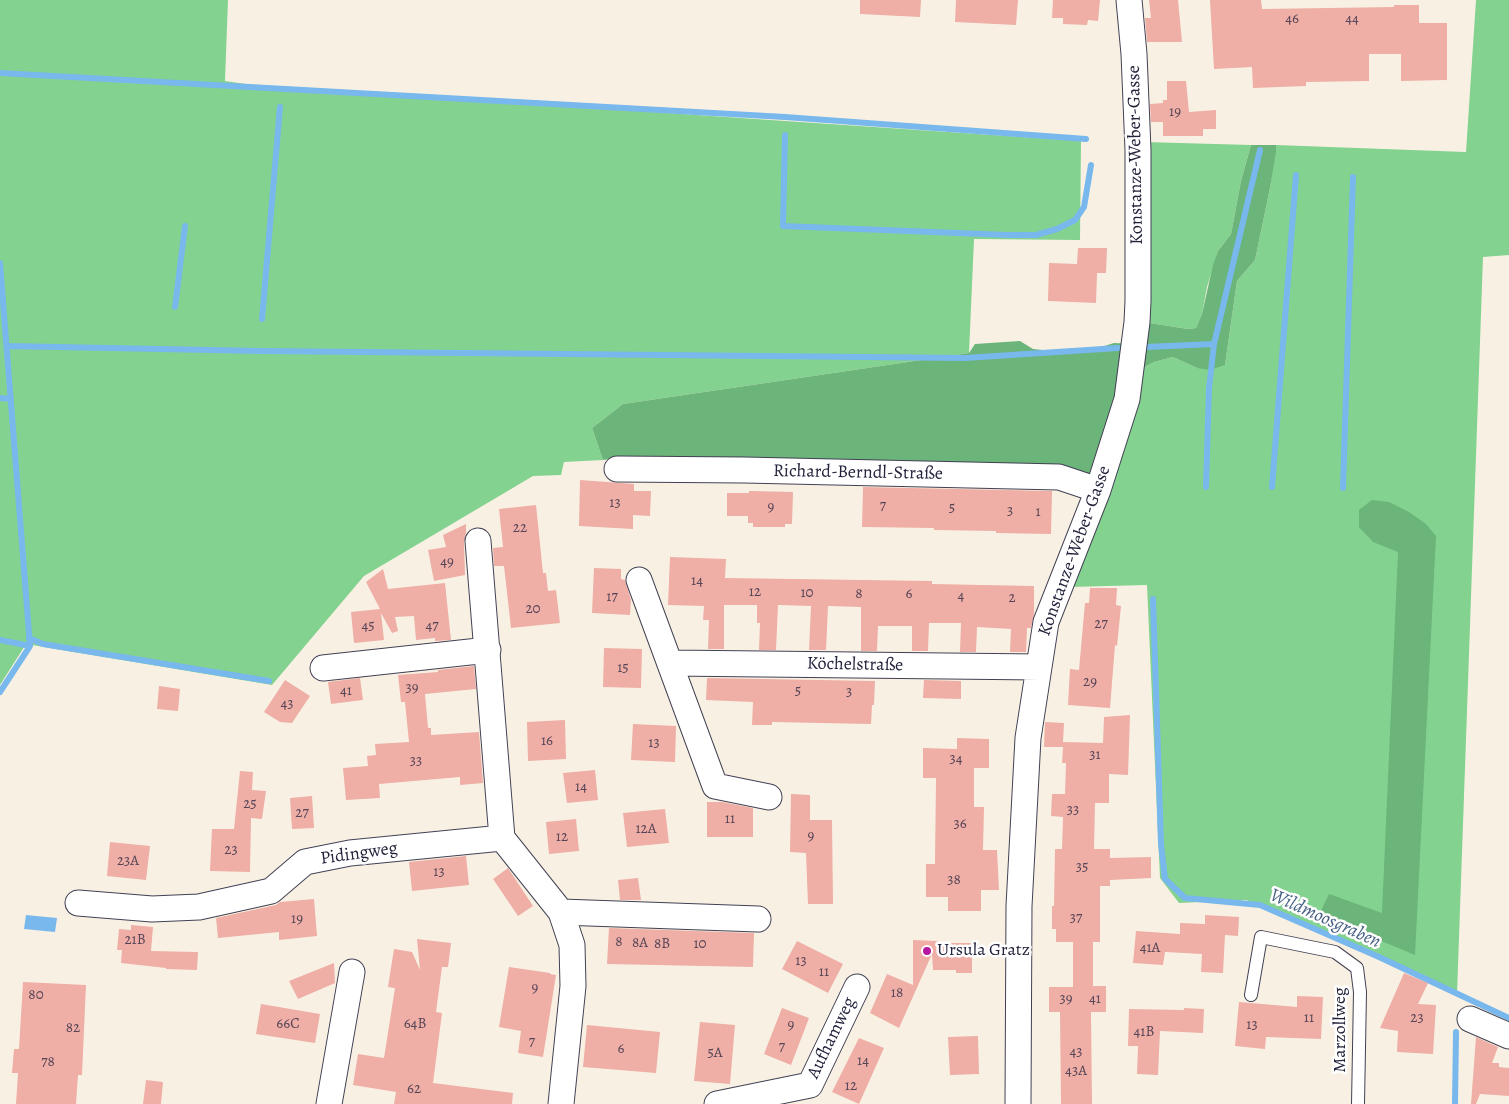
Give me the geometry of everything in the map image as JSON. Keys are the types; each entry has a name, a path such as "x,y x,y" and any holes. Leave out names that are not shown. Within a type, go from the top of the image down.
{"street":[{"name":"Konstanze-Weber-Gasse","path":"1018,1104 1019,906 1028,738 1046,622 1098,490 1127,399 1138,301 1138,150 1134,54 1129,0"},
{"name":"Richard-Berndl-Straße","path":"617,470 744,470 1059,477 1098,490"},
{"path":"478,541 502,838 561,912 572,945 573,986 561,1104"},
{"path":"639,580 714,786 769,797"},
{"path":"323,668 488,650"},
{"name":"Köchelstraße","path":"670,663 1039,667"},
{"name":"Pidingweg","path":"78,903 152,908 199,908 271,891 305,862 350,852 502,838"},
{"path":"561,912 758,919"},
{"path":"329,1104 352,972"},
{"name":"Aufhamweg","path":"717,1104 810,1085 857,987"},
{"path":"1470,1020 1509,1036"}],"lane":[{"name":"Marzollweg","path":"1251,996 1261,937 1335,952 1357,968 1360,992 1358,1104"}],"green space":[{"path":"0,0 228,0 225,81 253,85 1081,141 1080,240 974,239 969,353 623,404 592,428 603,460 564,462 561,475 533,476 364,576 272,685 26,644 0,685"},
{"path":"1476,0 1509,0 1509,255 1483,257 1457,994 1246,900 1179,903 1160,878 1147,585 1069,587 1137,371 1154,362 1173,357 1197,368 1225,365 1237,281 1255,260 1270,188 1276,145 1466,152"},
{"path":"1144,142 1251,145 1241,181 1231,234 1218,251 1207,287 1202,314 1196,328 1188,329 1143,322"},
{"path":"1251,145 1276,145 1276,152 1255,260 1237,281 1225,365 1210,370 1197,368 1173,357 1154,362 1137,371 1113,476 626,457 603,460 592,428 623,404 969,353 975,344 1020,341 1033,349 1053,351 1101,347 1114,343 1139,344 1143,322 1188,329 1196,328 1202,314 1218,251 1231,234 1241,181"},
{"path":"1372,500 1389,502 1409,512 1426,524 1436,536 1415,955 1319,915 1329,894 1382,913 1398,552 1373,542 1359,527 1359,510"}],"water":[{"path":"26,915 57,918 55,932 24,929"}],"building":[{"path":"860,0 921,0 920,17 860,14"},
{"path":"956,0 1018,0 1016,25 955,22"},
{"path":"1053,0 1100,0 1098,21 1088,20 1087,25 1063,24 1063,18 1052,18"},
{"path":"1149,0 1178,0 1182,42 1147,42 1145,18 1151,18"},
{"path":"1210,0 1261,0 1262,9 1419,5 1419,23 1447,23 1447,80 1401,81 1401,54 1369,54 1369,81 1306,82 1306,86 1253,88 1252,67 1214,69"},
{"path":"1167,81 1186,81 1189,112 1216,110 1216,129 1203,129 1203,136 1163,136 1163,122 1151,122 1150,104 1163,103 1163,100 1167,100"},
{"path":"1078,248 1107,248 1106,273 1097,273 1096,303 1048,301 1049,263 1077,264"},
{"path":"580,480 634,484 634,491 651,491 650,516 633,515 633,529 579,526"},
{"path":"863,487 1052,491 1051,534 934,530 934,528 862,527"},
{"path":"749,491 793,492 792,524 785,524 785,527 753,527 753,523 748,523 748,516 727,516 727,493 749,493"},
{"path":"536,505 543,573 546,573 548,591 556,590 560,623 511,628 504,566 494,566 493,548 503,547 499,509"},
{"path":"466,524 464,542 465,575 434,581 428,550 446,547 443,535"},
{"path":"670,557 726,559 725,578 932,581 932,584 1034,586 1034,614 1031,628 1027,628 1026,652 1010,652 1011,629 977,627 976,652 960,652 961,623 929,623 928,651 912,651 912,626 878,626 877,651 861,651 861,607 828,606 826,650 809,650 811,606 778,605 776,650 759,650 760,623 757,623 757,605 724,605 724,649 708,649 709,620 703,620 704,606 668,605"},
{"path":"594,568 621,569 621,579 625,580 631,600 630,615 592,613"},
{"path":"383,569 388,589 445,583 451,640 435,641 435,638 416,640 414,616 395,617 398,631 392,633 381,613 384,640 354,643 351,612 380,609 366,582"},
{"path":"1090,588 1117,588 1116,605 1121,606 1117,646 1115,645 1110,708 1068,705 1070,669 1079,670 1085,603 1089,603"},
{"path":"604,648 642,649 641,688 603,687"},
{"path":"474,666 476,689 425,694 428,728 431,728 431,735 479,732 483,783 460,785 460,777 379,784 380,798 346,800 343,768 368,766 367,756 376,755 375,744 409,742 405,702 401,702 398,675 438,672 438,670"},
{"path":"360,678 363,700 331,704 328,682"},
{"path":"707,678 875,681 871,724 772,722 772,725 752,725 753,702 706,700"},
{"path":"285,680 310,696 292,723 280,722 264,712"},
{"path":"924,680 961,681 961,699 923,698"},
{"path":"159,686 180,689 178,711 157,709"},
{"path":"1130,715 1128,775 1109,774 1109,803 1095,803 1094,849 1110,849 1110,858 1151,857 1151,878 1110,880 1110,886 1100,886 1100,942 1093,942 1093,986 1106,986 1106,1012 1091,1012 1092,1104 1061,1104 1060,1012 1049,1012 1049,987 1073,987 1073,942 1056,942 1056,929 1052,929 1055,849 1062,849 1063,817 1051,816 1052,794 1065,794 1066,763 1062,763 1063,747 1044,747 1045,722 1064,723 1063,742 1103,743 1104,717"},
{"path":"565,720 566,759 528,761 527,722"},
{"path":"633,724 676,726 675,762 631,760"},
{"path":"957,738 989,739 989,768 974,768 974,807 984,807 983,850 997,850 999,890 981,890 981,911 948,911 948,897 926,897 926,864 935,864 936,778 923,778 923,748 957,749"},
{"path":"595,770 598,800 567,803 563,773"},
{"path":"240,771 253,772 252,790 266,791 262,819 251,818 250,872 210,871 212,829 234,829"},
{"path":"791,794 810,795 810,820 832,820 833,904 808,904 806,853 790,852"},
{"path":"312,796 314,828 292,829 290,798"},
{"path":"707,802 722,802 753,808 753,837 707,837"},
{"path":"665,809 669,843 627,847 623,813"},
{"path":"576,819 579,851 549,854 546,822"},
{"path":"110,842 150,846 146,880 107,876"},
{"path":"466,856 469,885 412,891 409,862"},
{"path":"508,868 533,906 518,916 493,879"},
{"path":"638,878 641,900 620,900 618,880"},
{"path":"314,899 317,936 279,940 279,932 218,938 216,918 276,905 280,902"},
{"path":"1205,915 1239,917 1238,936 1225,935 1223,973 1201,972 1202,954 1165,952 1163,965 1133,963 1136,931 1180,934 1180,923 1205,924"},
{"path":"131,925 153,927 151,951 198,952 197,970 166,969 121,963 122,950 117,950 119,929 131,930"},
{"path":"609,928 754,933 753,967 607,964"},
{"path":"417,939 451,943 448,967 442,967 436,1012 442,1013 433,1083 513,1093 512,1104 394,1104 396,1092 353,1085 358,1054 384,1058 395,988 388,987 394,949 412,952 420,970"},
{"path":"913,940 938,941 937,943 972,943 972,973 956,973 956,970 933,970 932,954 899,1028 870,1013 887,974 913,985"},
{"path":"797,941 843,964 828,993 782,969"},
{"path":"334,963 335,983 298,999 289,981"},
{"path":"509,967 556,975 543,1057 518,1053 521,1031 499,1027"},
{"path":"1404,973 1428,983 1418,1004 1436,1005 1433,1054 1397,1052 1398,1031 1380,1028"},
{"path":"23,982 86,985 82,1075 78,1075 76,1104 16,1104 18,1073 12,1073 14,1049 19,1049"},
{"path":"1297,996 1323,997 1321,1039 1266,1037 1265,1049 1235,1046 1239,1002 1297,1007"},
{"path":"261,1004 320,1014 315,1043 256,1034"},
{"path":"782,1008 809,1018 791,1065 764,1054"},
{"path":"1184,1008 1204,1009 1203,1033 1160,1031 1158,1075 1137,1074 1138,1046 1128,1046 1129,1009 1184,1010"},
{"path":"700,1022 735,1025 730,1084 694,1081"},
{"path":"587,1025 660,1032 656,1073 583,1067"},
{"path":"978,1036 979,1074 950,1075 948,1037"},
{"path":"1476,1037 1498,1047 1492,1063 1499,1063 1499,1067 1509,1068 1509,1096 1480,1094 1476,1104 1471,1104"},
{"path":"859,1038 884,1048 859,1104 832,1092"},
{"path":"146,1080 163,1082 161,1104 143,1104"}],"waterway":[{"path":"0,73 785,117 1086,139"},
{"path":"262,319 280,107"},
{"path":"785,135 783,226 1036,235 1057,229 1075,220 1084,207 1091,165"},
{"path":"1206,487 1209,388 1214,344 1260,150"},
{"path":"1272,487 1296,175"},
{"path":"1343,488 1353,177"},
{"path":"175,307 185,226"},
{"path":"0,263 30,646 0,692"},
{"path":"1146,347 1214,344"},
{"path":"7,346 261,351 965,358 1118,348"},
{"path":"0,398 11,399"},
{"name":"Wildmoosgraben","path":"1153,599 1161,844 1165,879 1185,898 1260,905 1379,957 1509,1018"},
{"path":"29,638 43,644 269,681"},
{"path":"0,640 30,646"},
{"name":"Wildmoosgraben","path":"1455,1104 1456,1032"}],"place":[{"name":"Ursula Gratz","path":"927,951"}]}
